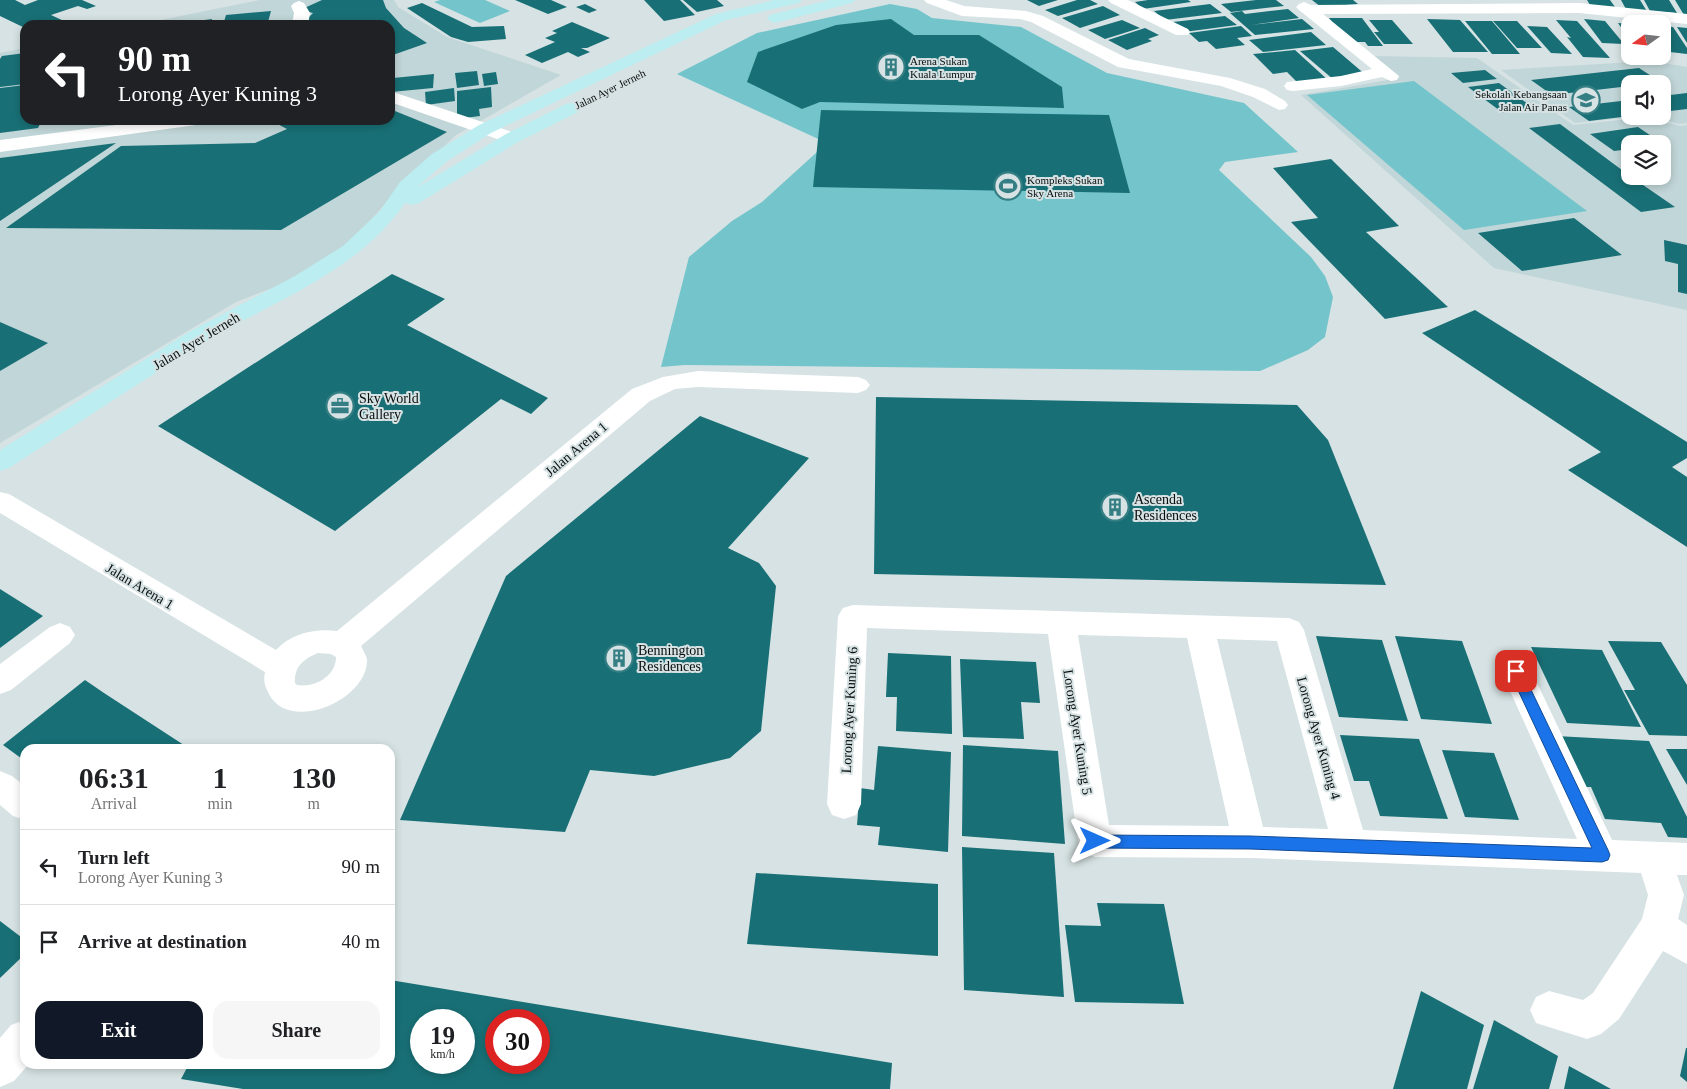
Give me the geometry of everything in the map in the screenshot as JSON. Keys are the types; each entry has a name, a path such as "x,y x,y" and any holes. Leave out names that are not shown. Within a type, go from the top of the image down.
{"main road":[{"name":"Jalan Ayer Jerneh","path":"387,215 407,186 439,158 486,129 721,17 794,0"},
{"path":"730,31 738,27 847,0"},
{"name":"Jalan Ayer Jerneh","path":"0,462 197,337 303,281 350,250 387,215 512,138 583,102"}],"street":[{"path":"932,0 962,10 1020,14 1037,19 1124,63 1224,82 1260,93 1279,105"},
{"path":"1116,0 1182,32"},
{"path":"1293,86 1341,81 1388,73 1295,0"},
{"path":"1308,10 1366,4 1448,1 1446,0"},
{"path":"1366,4 1575,4 1687,19"},
{"path":"299,6 302,13 301,20"},
{"path":"395,98 512,138"},
{"path":"64,138 68,125"},
{"path":"0,146 159,125"},
{"name":"Jalan Arena 1","path":"342,644 641,395 671,382 698,379 858,385"},
{"name":"Jalan Arena 1","path":"0,501 262,657 281,666"},
{"name":"Lorong Ayer Kuning 6","path":"844,804 853,616 1061,624"},
{"path":"1061,624 1199,627 1250,842 1670,858 1666,895 1673,937 1606,1006 1587,1020 1548,1010"},
{"name":"Lorong Ayer Kuning 5","path":"1061,624 1095,841 1250,842"},
{"name":"Lorong Ayer Kuning 4","path":"1199,627 1289,630 1350,846"},
{"path":"0,682 60,635"},
{"path":"330,640 342,644 350,651 353,661 350,673 341,684 329,692 314,698 300,699 287,696 280,688 278,677 281,666 296,651 316,641 330,640"},
{"path":"1516,671 1602,855"},
{"path":"0,786 20,801"},
{"path":"0,1067 20,1044"}],"shaded area":[{"path":"260,0 394,0 398,7 447,37 561,75 456,135 384,205 357,236 301,277 236,302 0,443 0,53 20,49 20,125 395,125 395,20 161,20"},
{"path":"440,0 485,0 510,11 480,23 434,2"},
{"name":"Kompleks Sukan Sky Arena","path":"890,4 917,9 932,18 1021,27 1107,73 1244,103 1298,152 1225,162 1219,170 1311,257 1325,276 1333,297 1325,337 1308,350 1260,371 684,365 661,367 689,257 732,221 762,202 827,143 677,74 757,33"},
{"path":"1374,56 1477,58 1573,125 1621,120 1621,125 1671,125 1671,123 1680,126 1687,125 1687,310 1494,268 1301,95 1400,78"},
{"name":"Sekolah Kebangsaan Jalan Air Panas","path":"1621,63 1621,65 1671,64 1687,67 1687,123 1679,124 1671,122 1671,75 1621,75 1621,118 1575,123 1501,70"},
{"path":"1414,81 1587,211 1464,230 1307,95"}],"building":[{"path":"0,0 15,0 25,5 38,0 82,0 96,6 87,9 78,6 51,15 62,20 20,20 20,26 0,16"},
{"path":"322,0 383,0 386,8 404,28 427,43 395,54 395,20 306,20 313,13 300,10"},
{"path":"515,0 551,0 567,7 548,14"},
{"path":"644,0 680,0 695,15 664,21"},
{"path":"683,0 717,0 724,6 697,12"},
{"path":"1027,0 1058,0 1039,6"},
{"path":"1077,0 1090,0 1098,4 1058,16 1045,10"},
{"path":"1148,0 1188,0 1191,2 1143,9 1135,2"},
{"path":"1276,0 1284,6 1231,12 1221,4"},
{"path":"1312,0 1353,0 1358,4 1321,7"},
{"path":"1587,0 1610,0 1615,7 1590,5"},
{"path":"1621,0 1640,0 1648,13 1627,11"},
{"path":"1644,0 1669,0 1677,13 1650,11"},
{"path":"1675,0 1687,0 1687,16 1684,15"},
{"path":"422,3 472,27 504,26 506,39 468,42 451,37 407,8"},
{"path":"585,4 597,10 589,13 576,7"},
{"path":"1210,4 1222,13 1165,20 1154,11"},
{"path":"1103,6 1120,15 1080,28 1062,18"},
{"path":"1288,9 1299,18 1251,25 1302,19 1314,29 1255,35 1230,13 1242,11 1245,14"},
{"path":"271,11 269,20 224,20 226,15"},
{"path":"1225,16 1237,25 1184,32 1173,22"},
{"path":"1329,18 1362,18 1383,46 1368,46 1365,42 1351,42"},
{"name":"Arena Sukan Kuala Lumpur","path":"891,19 914,35 979,35 1062,87 1064,108 820,102 802,109 747,82 758,52 836,25"},
{"path":"1427,19 1460,20 1488,52 1453,52"},
{"path":"1584,19 1605,21 1621,40 1621,44 1602,43"},
{"path":"1122,20 1140,28 1105,39 1088,30"},
{"path":"1369,20 1392,20 1413,44 1384,44 1374,32 1379,32"},
{"path":"1556,20 1577,21 1610,58 1583,57 1567,37 1571,38"},
{"path":"1465,21 1492,21 1520,54 1492,54"},
{"path":"1493,21 1517,21 1542,48 1517,48"},
{"path":"572,22 610,38 587,48 581,48 590,52 578,57 568,52 542,63 525,55 555,42 545,38 557,33 552,31"},
{"path":"1241,26 1252,36 1237,38 1245,45 1216,49 1207,41 1199,42 1189,33"},
{"path":"1527,26 1547,27 1572,54 1551,53"},
{"path":"1671,27 1687,48 1687,54 1671,52"},
{"path":"1677,27 1687,28 1687,43"},
{"path":"1145,28 1159,35 1148,39 1152,41 1127,50 1108,40"},
{"path":"1311,32 1326,45 1263,52 1249,40"},
{"path":"1333,47 1367,76 1334,80 1300,51"},
{"path":"1295,50 1329,81 1299,84 1287,72 1273,74 1253,54"},
{"path":"20,54 20,85 0,87 0,59 2,56"},
{"path":"1639,68 1650,75 1621,75 1621,87 1552,95 1531,80"},
{"path":"1485,70 1497,79 1463,83 1451,73"},
{"path":"477,71 479,85 457,88 455,73"},
{"path":"496,72 498,84 484,86 482,74"},
{"path":"434,74 433,88 395,92 395,78"},
{"path":"1499,83 1535,109 1503,113 1468,87"},
{"path":"20,86 20,125 40,125 38,128 0,133 0,88"},
{"path":"491,87 492,107 479,109 480,116 457,119 457,91"},
{"path":"454,88 455,101 426,105 425,92"},
{"path":"1687,93 1687,109 1671,111 1671,95"},
{"path":"1621,101 1621,117 1589,121 1569,107"},
{"path":"821,110 1109,115 1130,193 813,187"},
{"path":"395,111 447,132 281,230 6,228 121,146 255,143 287,129 279,125 395,125"},
{"path":"1560,124 1621,169 1621,185 1643,185 1675,207 1641,212 1529,128"},
{"path":"1638,127 1650,135 1621,135 1621,150 1614,151 1590,134"},
{"path":"116,143 0,221 0,158"},
{"path":"1331,159 1399,226 1366,232 1448,307 1385,319 1291,222 1318,218 1273,168"},
{"path":"1574,218 1622,255 1522,271 1478,233"},
{"path":"1664,240 1687,245 1687,294 1678,292 1678,264 1665,261"},
{"name":"Sky World Gallery","path":"392,274 445,299 407,325 548,398 531,414 501,399 335,531 158,426"},
{"path":"1475,310 1687,442 1687,458 1672,467 1687,477 1687,547 1568,470 1601,452 1422,333"},
{"path":"0,322 48,343 0,371"},
{"name":"Ascenda Residences","path":"876,397 1297,405 1328,440 1386,585 874,574"},
{"name":"Bennington Residences","path":"700,416 809,458 728,548 759,563 776,586 761,731 730,758 654,776 590,770 565,832 400,820 506,576"},
{"path":"0,589 43,616 0,648"},
{"path":"1316,636 1382,640 1408,721 1339,717"},
{"path":"1395,636 1462,641 1492,724 1421,719"},
{"path":"1608,641 1661,642 1687,685 1687,736 1649,735 1624,690 1635,690"},
{"path":"1531,647 1602,650 1641,727 1567,723"},
{"path":"888,653 951,656 952,734 896,731 897,697 886,697"},
{"path":"960,659 1036,662 1040,703 1021,702 1024,739 963,737"},
{"path":"85,680 182,744 20,744 20,757 3,745"},
{"path":"1340,735 1419,739 1448,819 1380,816 1369,781 1354,781"},
{"path":"1556,736 1649,741 1687,817 1687,838 1668,837 1661,823 1605,819 1591,787 1578,787"},
{"path":"963,745 1058,751 1065,844 962,836"},
{"path":"878,746 951,752 948,852 878,845 880,827 857,825 860,788 874,790"},
{"path":"1666,749 1687,749 1687,785"},
{"path":"1442,750 1494,753 1519,820 1465,817"},
{"path":"962,847 1054,853 1064,997 964,990"},
{"path":"756,873 938,884 938,956 747,944"},
{"path":"1097,903 1164,904 1184,1004 1075,1002 1065,925 1101,926"},
{"path":"0,921 20,936 20,959 0,978"},
{"path":"395,981 892,1063 890,1089 243,1089 181,1079 186,1069 395,1069"},
{"path":"1421,991 1484,1025 1467,1089 1393,1089"},
{"path":"1494,1020 1558,1056 1549,1089 1473,1089"},
{"path":"1687,1048 1687,1082 1680,1076"},
{"path":"1569,1066 1611,1089 1564,1089"}],"place":[{"name":"Arena Sukan Kuala Lumpur","path":"891,67"},
{"name":"Sekolah Kebangsaan Jalan Air Panas","path":"1586,100"},
{"name":"Kompleks Sukan Sky Arena","path":"1008,186"},
{"name":"Sky World Gallery","path":"340,406"},
{"name":"Ascenda Residences","path":"1115,507"},
{"name":"Bennington Residences","path":"619,658"}],"route":[{"path":"1095,841 1250,842 1602,855 1516,671"}]}
